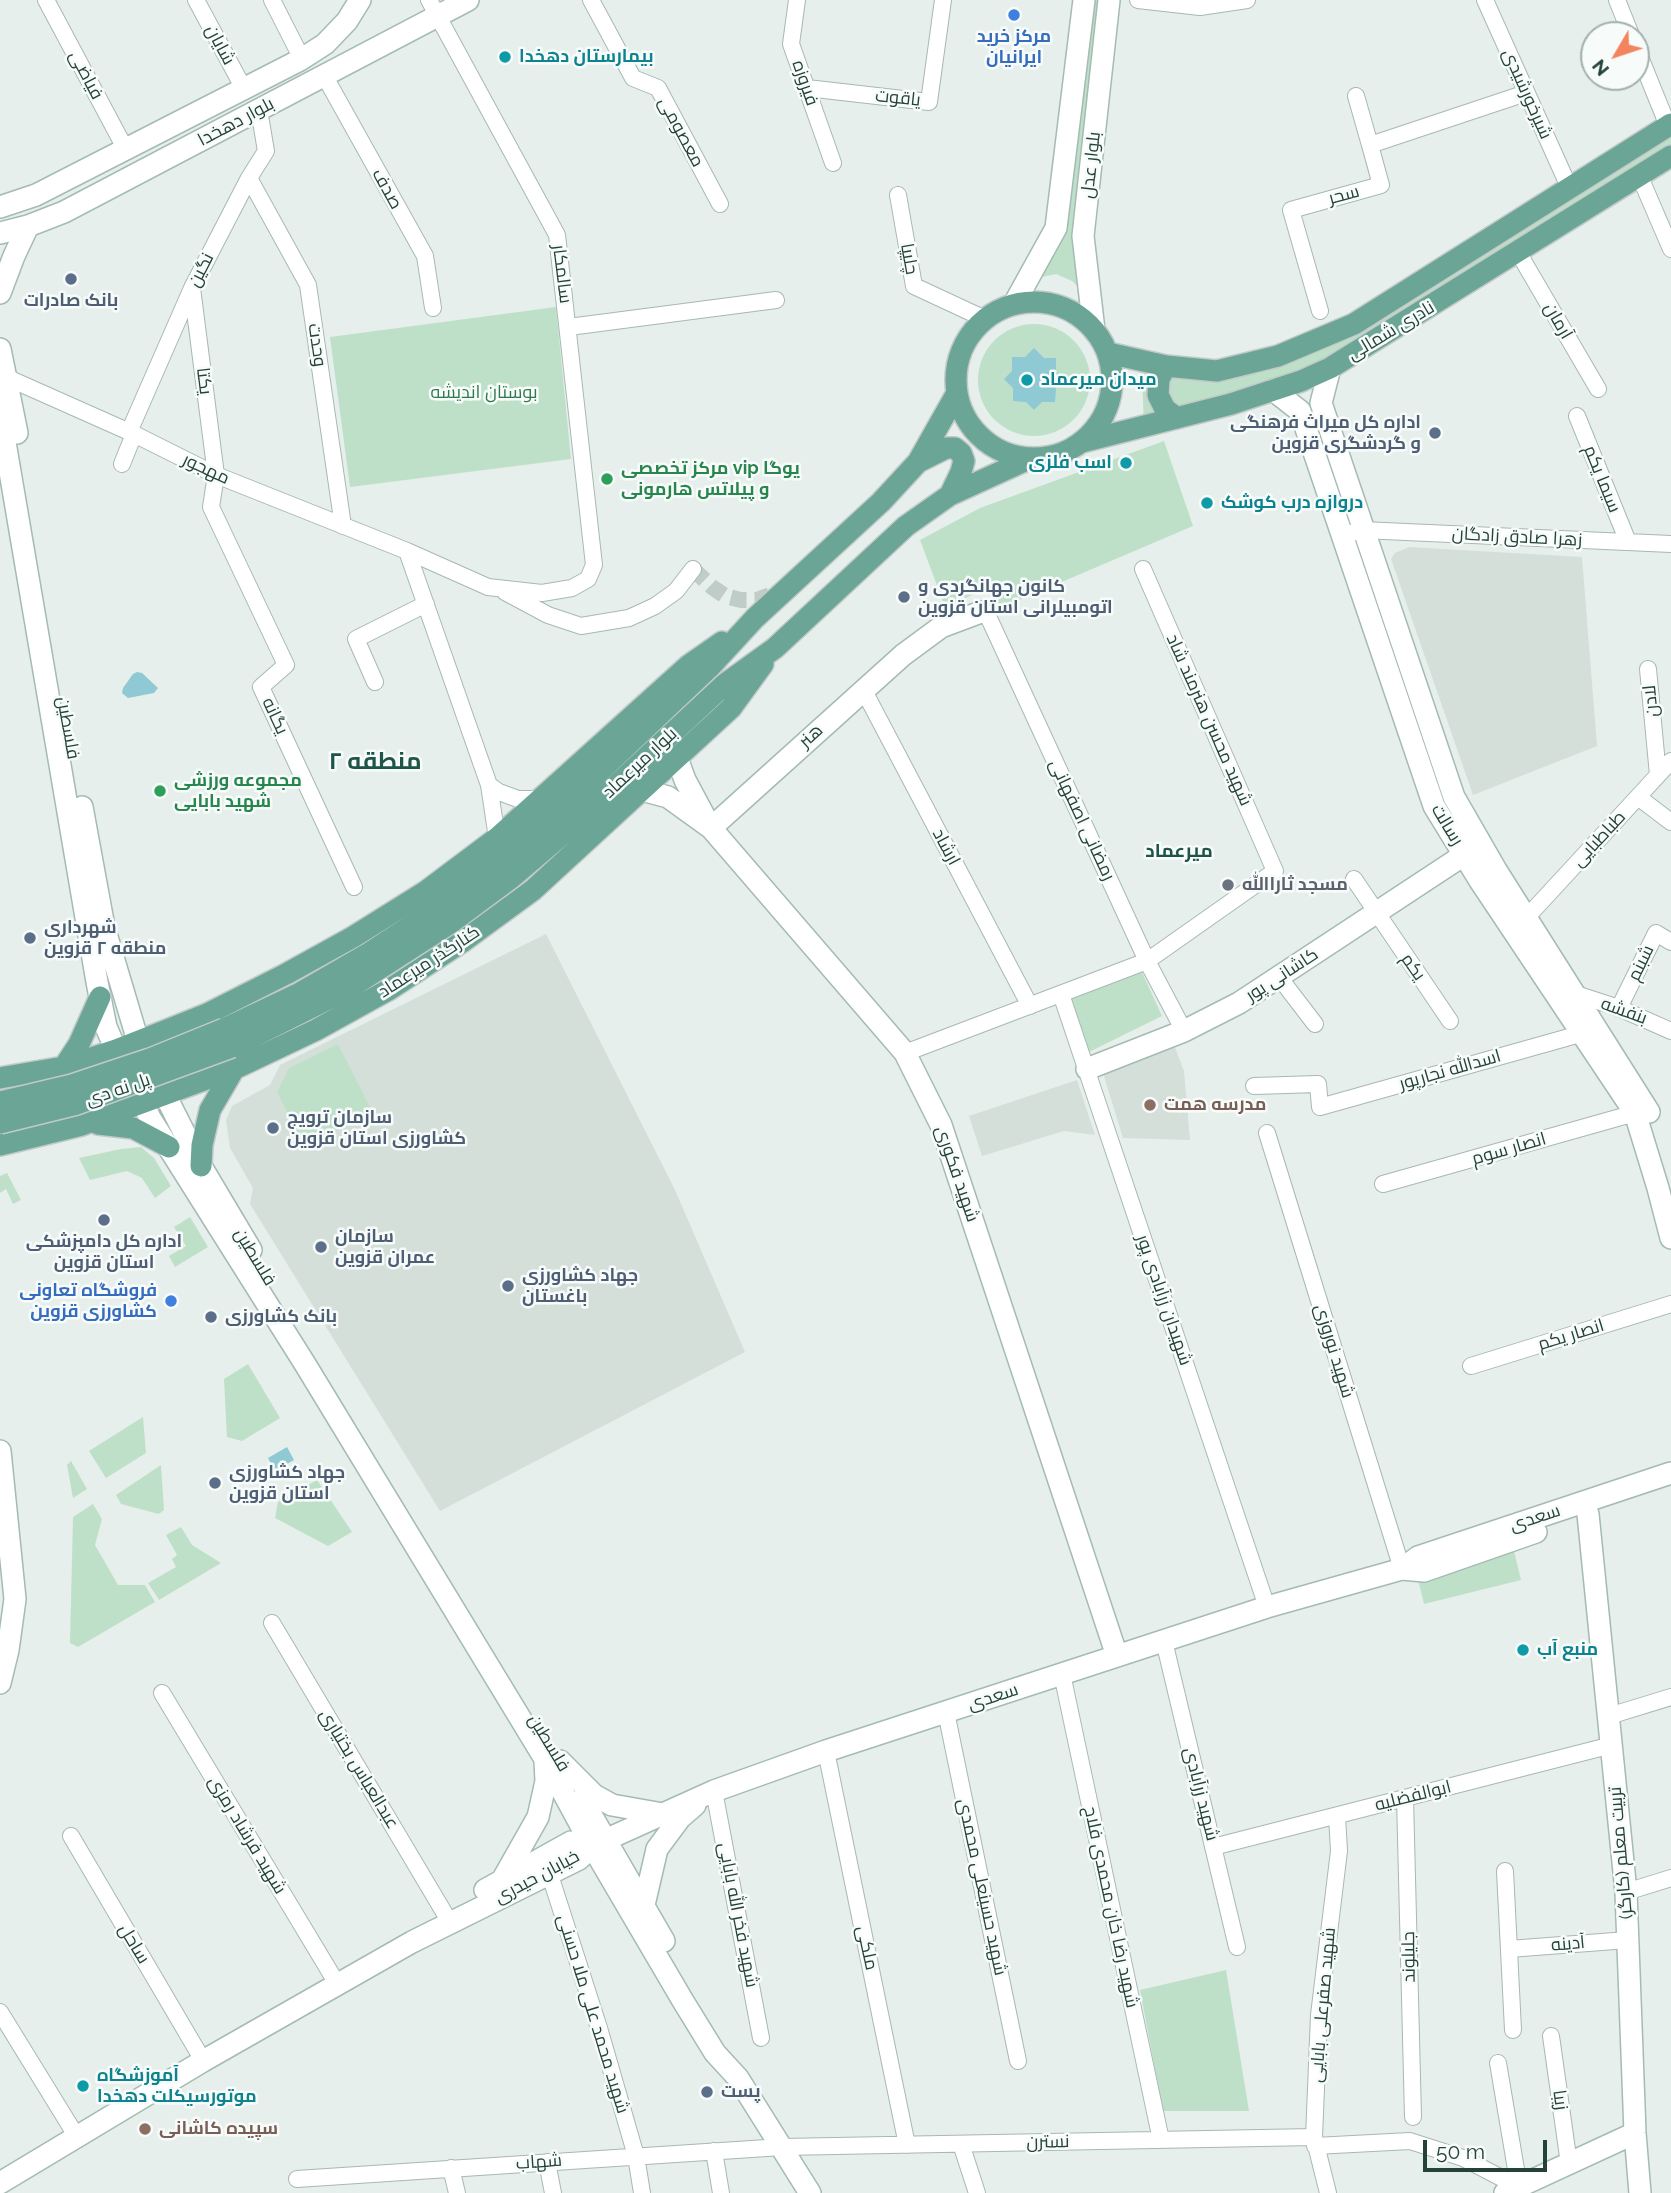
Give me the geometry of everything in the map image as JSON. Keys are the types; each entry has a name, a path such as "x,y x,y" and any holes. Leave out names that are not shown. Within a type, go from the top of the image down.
{"main road":[{"name":"بلوار دهخدا","path":"4,204 36,195 302,59 325,44 360,0"},
{"name":"بلوار دهخدا","path":"0,233 64,212 324,75 433,8 468,0"},
{"name":"بلوار عدل","path":"1014,304 1056,228 1084,0"},
{"name":"بلوار عدل","path":"1094,330 1083,236 1109,0"},
{"name":"نادری شمالی","path":"1108,353 1166,366 1217,371 1278,356 1354,324 1670,125"},
{"name":"نادری شمالی","path":"1082,442 1273,390 1330,368 1671,156"},
{"path":"0,293 28,226"},
{"path":"1044,302 1072,311 1094,330 1108,353 1112,377 1110,402 1099,424 1082,442 1058,455 1031,458 1005,453 983,439 966,418 957,393 956,379 961,352 967,340 985,319 1014,304 1044,302"},
{"name":"فلسطین","path":"0,349 8,378 104,927 138,1041 201,1166 552,1760 696,2022 715,2053 738,2078"},
{"path":"1166,366 1159,379 1158,395 1165,409 1177,418"},
{"name":"رسالت","path":"1330,368 1321,402 1473,849 1580,1034 1634,1113 1671,1238"},
{"name":"رسالت","path":"1273,390 1300,411 1434,806 1473,849 1527,917 1648,1108 1671,1195"},
{"name":"بلوار میرعماد","path":"228,1038 438,908 556,813 710,667 755,618 881,502 918,462 957,393"},
{"name":"فلسطین","path":"0,413 106,1027 143,1104 169,1147 552,1760"},
{"path":"918,462 946,448 955,448 961,453 964,461 950,495"},
{"name":"بلوار میرعماد","path":"228,1038 348,989 449,924 511,878 570,828 725,684 775,648 906,526 950,495 1031,458"},
{"name":"هنر","path":"710,828 903,654 941,627 981,612"},
{"path":"0,1078 64,1067 116,1050 207,1014 353,937 425,892 497,838 689,665 755,618"},
{"name":"کنارگذر میرعماد","path":"0,1145 82,1125 234,1069 316,1030 390,989 462,942 533,890 731,708 775,648"},
{"path":"677,758 685,780 710,828"},
{"name":"شهید فکوری","path":"642,790 668,797 710,828 905,1053 941,1125 1117,1656"},
{"name":"کاشانی پور","path":"1087,1069 1184,1031 1239,1003 1473,849"},
{"path":"64,1067 79,1044 100,997"},
{"path":"201,1166 202,1145 210,1110 234,1069 203,1066 191,1053 193,1035 207,1014"},
{"name":"پل نه دی","path":"0,1102 72,1085 150,1059 228,1038"},
{"name":"پل نه دی","path":"0,1123 77,1104 228,1038"},
{"path":"64,1067 92,1074 102,1082 99,1106 82,1125"},
{"path":"82,1125 105,1124 133,1128 169,1147"},
{"path":"0,1451 15,1599 0,1683"},
{"name":"سعدی","path":"1402,1569 1418,1557 1671,1474"},
{"name":"سعدی","path":"599,1843 711,1792 827,1751 1267,1607 1402,1569 1424,1571 1671,1488"},
{"name":"تربیت معلم (کارگر)","path":"1588,1514 1626,1892 1635,2133 1640,2193"},
{"path":"503,1879 538,1816 552,1760 594,1795 612,1805 663,1814"},
{"path":"644,1905 657,1849 680,1818 711,1792"},
{"name":"خیابان حیدری","path":"0,2172 198,2052 503,1879 571,1842 599,1843"},
{"name":"فلسطین","path":"599,1843 644,1905 724,2046 738,2078 810,2193"},
{"name":"خیابان حیدری","path":"0,2183 203,2061 412,1942 579,1858 599,1843"},
{"path":"1512,2190 1635,2133"}],"street":[{"name":"فیاضی","path":"46,0 126,150"},
{"name":"شایان","path":"196,0 244,89"},
{"path":"272,0 302,59"},
{"name":"معصومی","path":"591,0 633,78 658,88 719,204"},
{"name":"فیروزه","path":"797,0 791,44 833,163"},
{"name":"یاقوت","path":"807,88 929,102 943,0"},
{"path":"1138,0 1200,7 1247,0"},
{"name":"شیرخورشیدی","path":"1485,0 1569,187"},
{"path":"1617,0 1625,21"},
{"name":"سالمکار","path":"433,8 557,235 594,565 588,579"},
{"name":"صدف","path":"324,75 425,256 433,308"},
{"path":"1650,79 1670,125"},
{"path":"1356,96 1370,145 1526,93"},
{"name":"نگین","path":"122,464 132,433 192,288 249,178 266,151 259,110"},
{"name":"سحر","path":"1320,311 1291,210 1381,185 1370,145"},
{"path":"1640,177 1671,250"},
{"name":"وحدت","path":"249,178 308,285 343,526"},
{"name":"چلیپا","path":"898,195 914,286 985,319"},
{"name":"آرمان","path":"1518,252 1598,389"},
{"name":"یکتا","path":"192,288 216,475"},
{"path":"569,327 776,300"},
{"name":"مهجور","path":"8,378 132,433 216,475 407,551 488,587 542,593 572,588 588,579"},
{"name":"سیما یکم","path":"1577,416 1628,542"},
{"name":"یگانه","path":"216,475 211,507 286,665 261,687 354,887"},
{"name":"زهرا صادق زادگان","path":"1341,536 1363,530 1666,544"},
{"path":"1666,544 1671,557"},
{"path":"407,551 489,785 497,838"},
{"path":"498,588 548,615 581,626 629,618 655,606 676,591 693,569"},
{"name":"شهید محسن هنرمند شاد","path":"1143,569 1275,871 1147,961"},
{"path":"375,682 356,639 426,604"},
{"name":"رمضانی اصفهانی","path":"981,612 987,614 1147,961 1184,1031"},
{"name":"لادن","path":"1648,669 1658,775"},
{"name":"ارشاد","path":"863,689 1030,1006"},
{"name":"طباطبایی","path":"1527,917 1671,761"},
{"path":"489,785 518,799 546,796"},
{"path":"1639,797 1671,822"},
{"name":"یکم","path":"1354,879 1451,1021"},
{"name":"شبنم","path":"1619,1008 1656,933 1671,942"},
{"path":"905,1053 1147,961"},
{"path":"1279,977 1315,1024"},
{"name":"شهیدان زرآبادی پور","path":"1061,994 1267,1607"},
{"name":"بنفشه","path":"1576,994 1619,1008 1671,1031"},
{"name":"اسدالله نجارپور","path":"1254,1086 1318,1084 1320,1107 1580,1034"},
{"name":"انصار سوم","path":"1383,1184 1634,1113"},
{"name":"شهید نوروزی","path":"1267,1133 1402,1569"},
{"name":"انصار یکم","path":"1471,1366 1671,1304"},
{"name":"عبدالعباس بختیاری","path":"272,1623 445,1914"},
{"name":"شهید زرآبادی","path":"1164,1641 1237,1947"},
{"name":"شهید رضا خان محمدی فلاح","path":"1062,1674 1161,2140"},
{"name":"شهید فرشاد رمزی","path":"162,1692 333,1977"},
{"path":"1609,1716 1671,1697"},
{"name":"شهید حسینعلی محمدی","path":"946,1712 1018,2061"},
{"name":"ابوالفضلیه","path":"1213,1847 1612,1745"},
{"name":"ملکی","path":"827,1751 907,2145"},
{"name":"شهید فخر الله بابایی","path":"711,1792 761,2038"},
{"name":"جلیلوند","path":"1405,1798 1413,2117"},
{"name":"شهید صفرعلی بابایی","path":"1328,2193 1314,2141 1319,2015 1339,1851 1337,1816"},
{"name":"ساحل","path":"71,1836 198,2052"},
{"path":"1505,1871 1513,2030"},
{"name":"شهید محمد علی ملا حسنی","path":"549,1872 599,2028 636,2156 642,2193"},
{"path":"1626,1892 1671,1878"},
{"name":"آدینه","path":"1509,1949 1628,1940"},
{"path":"0,2012 72,2129"},
{"name":"زیبا","path":"1551,2036 1569,2164"},
{"path":"1498,2063 1512,2190"},
{"name":"نسترن","path":"782,2147 1161,2140 1410,2141 1463,2158 1512,2190"},
{"path":"961,2144 978,2193"},
{"name":"شهاب","path":"297,2179 782,2147"},
{"path":"714,2151 721,2193"},
{"path":"547,2162 553,2193"},
{"path":"451,2168 457,2193"}],"shaded area":[{"path":"1409,547 1582,557 1597,746 1473,795 1391,559 1395,553"},
{"name":"جهاد کشاورزی باغستان","path":"546,934 675,1190 745,1352 440,1511 250,1204 253,1188 230,1148 226,1120 232,1106 270,1085 280,1065"},
{"name":"مدرسه همت","path":"1174,1045 1184,1071 1190,1140 1123,1138 1103,1073"},
{"path":"1077,1080 1095,1135 1064,1131 982,1156 969,1116"}],"green space":[{"path":"1084,0 1109,0 1083,236 1090,297 1072,281 1056,274 1028,280 1056,228"},
{"path":"1671,124 1671,156 1330,368 1144,426 1142,378 1134,359 1217,371 1354,324"},
{"name":"بوستان اندیشه","path":"556,307 571,459 350,487 330,337"},
{"path":"1034,324 1055,328 1074,340 1086,359 1090,380 1086,401 1074,420 1055,432 1034,436 1013,432 994,420 982,401 978,380 982,359 994,340 1013,328"},
{"path":"1164,441 1193,526 996,610 988,588 945,607 920,540 980,508"},
{"path":"1141,970 1162,1016 1089,1052 1070,996"},
{"path":"338,1044 373,1113 304,1146 277,1092 289,1068"},
{"path":"141,1147 154,1158 171,1186 155,1198 142,1178 127,1171 90,1180 79,1158 121,1149"},
{"path":"7,1173 21,1200 13,1204 6,1189 0,1193 0,1176"},
{"path":"190,1217 208,1247 175,1267 169,1256 186,1246 174,1227"},
{"path":"248,1364 280,1418 242,1441 227,1437 224,1379"},
{"path":"143,1417 146,1453 106,1478 89,1451"},
{"path":"71,1461 87,1489 73,1498 67,1465"},
{"path":"161,1465 164,1510 159,1514 121,1504 116,1495"},
{"path":"317,1480 352,1532 328,1546 275,1518 278,1502"},
{"path":"93,1504 102,1519 95,1545 118,1585 145,1585 155,1602 78,1647 70,1643 73,1517"},
{"path":"181,1527 192,1545 221,1563 159,1600 148,1583 176,1567 172,1559 177,1555 166,1535"},
{"path":"1514,1551 1521,1580 1424,1604 1417,1575"},
{"path":"1226,1970 1249,2111 1163,2111 1140,1990"}],"water":[{"path":"1034,348 1044,358 1056,358 1056,371 1064,380 1056,389 1055,402 1042,402 1034,410 1026,402 1013,401 1013,388 1004,379 1012,371 1012,357 1025,357"},
{"path":"137,672 142,673 158,688 154,693 128,698 122,693 123,688"},
{"path":"287,1447 294,1460 275,1471 268,1458"}],"tunnel":[{"path":"693,569 725,596 757,600 778,592"}],"place":[{"name":"مرکز خرید ایرانیان","path":"1014,15"},
{"name":"بیمارستان دهخدا","path":"505,57"},
{"name":"بانک صادرات","path":"71,279"},
{"name":"میدان میرعماد","path":"1027,380"},
{"name":"اداره کل میراث فرهنگی و گردشگری قزوین","path":"1435,433"},
{"name":"اسب فلزی","path":"1126,463"},
{"name":"مرکز تخصصی vip یوگا و پیلاتس هارمونی","path":"607,479"},
{"name":"دروازه درب کوشک","path":"1207,503"},
{"name":"کانون جهانگردی و اتومبیلرانی استان قزوین","path":"904,597"},
{"name":"مجموعه ورزشی شهید بابایی","path":"160,791"},
{"name":"مسجد ثاراالله","path":"1228,885"},
{"name":"شهرداری منطقه ۲ قزوین","path":"30,938"},
{"name":"مدرسه همت","path":"1150,1105"},
{"name":"سازمان ترویج کشاورزی استان قزوین","path":"273,1128"},
{"name":"اداره کل دامپزشکی استان قزوین","path":"104,1220"},
{"name":"سازمان عمران قزوین","path":"321,1247"},
{"name":"جهاد کشاورزی باغستان","path":"508,1286"},
{"name":"فروشگاه تعاونی کشاورزی قزوین","path":"171,1301"},
{"name":"بانک کشاورزی","path":"211,1317"},
{"name":"جهاد کشاورزی استان قزوین","path":"215,1483"},
{"name":"منبع آب","path":"1523,1650"},
{"name":"آموزشگاه موتورسیکلت دهخدا","path":"83,2086"},
{"name":"پست","path":"707,2092"},
{"name":"سپیده کاشانی","path":"145,2129"}],"district":[{"name":"منطقه ۲","path":"375,762"},
{"name":"میرعماد","path":"1179,851"}]}
